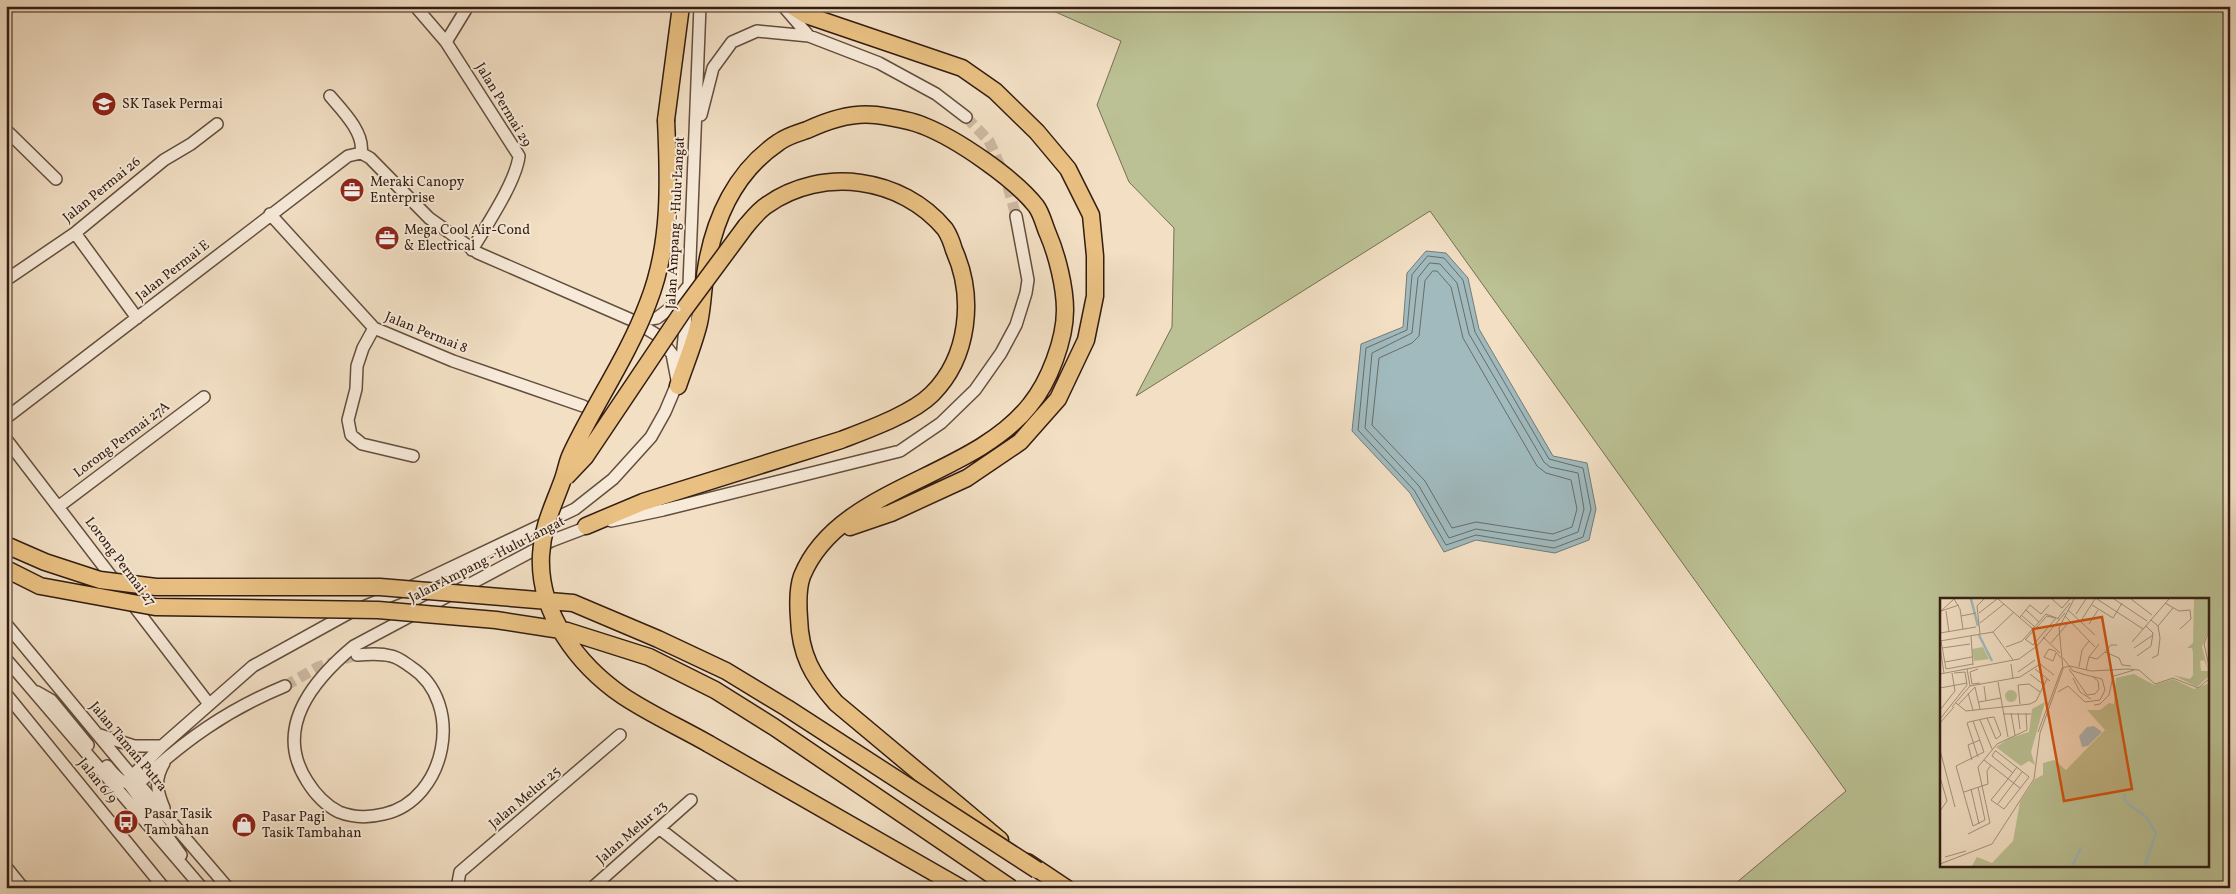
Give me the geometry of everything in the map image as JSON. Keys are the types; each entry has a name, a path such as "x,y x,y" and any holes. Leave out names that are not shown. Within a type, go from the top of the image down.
{"highway":[{"path":"681,6 666,120 669,174 667,212 660,266 649,302 630,346 570,455 563,480 551,506 544,533 541,557 545,589 555,622 576,653 595,673 623,696 961,888"},
{"path":"792,6 806,15 962,68 995,91 1037,132 1068,169 1091,215 1096,256 1095,296 1086,340 1058,399 1020,442 968,478 891,513 833,532"},
{"path":"678,386 699,322 706,266 718,220 741,176 780,141 834,118 874,115 923,126 958,145 1007,178 1037,208 1056,253 1065,311 1055,361 1030,406 986,446 934,473 885,495 833,532 817,550 801,577 798,611 800,637 805,656 818,683 830,696 1037,870"},
{"path":"563,480 585,457 683,311 746,226 766,205 796,190 828,181 858,182 881,187 902,196 928,212 946,231 960,263 967,308 964,335 952,366 931,395 903,413 841,440 643,502 586,526"},
{"path":"6,545 45,562 100,580 156,587 380,588 573,604 658,638 726,671 787,708 1066,888"},
{"path":"6,570 40,586 155,607 388,611 496,620 567,631 649,657 714,690 774,727 1011,888"}],"street":[{"path":"415,6 446,42 468,6"},
{"name":"Jalan Ampang - Hulu Langat","path":"133,781 209,704 253,666 349,612 404,590 575,509 613,479 651,437 678,386 685,340 696,131 700,6"},
{"path":"783,6 809,36"},
{"path":"696,131 713,68 732,42 757,31 809,36 879,63 936,94 966,117"},
{"name":"Jalan Permai 29","path":"446,42 519,156 509,183 472,250"},
{"path":"330,96 355,130 361,145 361,153 370,158 429,218 472,250 634,321 657,335 672,354 678,386"},
{"name":"Jalan Permai 26","path":"6,280 74,233 164,160 191,144 217,124"},
{"path":"6,130 56,179"},
{"name":"Jalan Permai E","path":"6,418 270,214 348,156 361,153"},
{"name":"Jalan Permai 8","path":"270,214 374,328 453,361 583,406"},
{"name":"Jalan Ampang - Hulu Langat","path":"357,655 393,656 420,673 436,696 443,721 442,748 433,775 415,800 394,812 370,817 348,816 330,808 315,794 299,769 293,736 302,703 329,667 354,646 551,541 586,526 663,510 900,451 941,424 975,390 1001,353 1016,325 1028,280 1016,216"},
{"path":"74,233 137,318"},
{"path":"634,321 657,318 673,306 689,285"},
{"path":"374,328 363,348 357,366 356,389 348,420 351,436 362,444 413,456"},
{"name":"Lorong Permai 27A","path":"58,507 204,397"},
{"name":"Lorong Permai 27","path":"6,440 209,704"},
{"name":"Jalan Taman Putra","path":"6,624 100,735 133,781 166,814 228,888"},
{"path":"6,658 29,688 202,888"},
{"name":"Jalan Ampang - Hulu Langat","path":"165,750 248,702 285,686"},
{"path":"29,688 51,700 114,775 133,781 136,797 172,840 202,888"},
{"name":"Jalan 6/9","path":"6,694 164,888"},
{"path":"100,735 134,746 165,750 158,773 156,788 166,814"},
{"name":"Jalan Melur 25","path":"456,888 460,872 620,735"},
{"name":"Jalan Melur 23","path":"592,888 691,800"},
{"path":"660,829 733,887"},
{"path":"6,868 23,888"}],"green space":[{"path":"1042,6 2230,6 2230,888 1730,888 1846,791 1430,211 1136,396 1172,327 1174,228 1129,182 1097,105 1121,41"}],"water":[{"path":"1426,251 1446,253 1468,278 1479,329 1553,456 1587,463 1596,509 1589,540 1555,553 1476,540 1444,552 1410,493 1352,431 1361,344 1403,327 1407,273"}],"tunnel":[{"path":"966,117 989,141 1006,179 1016,216"},
{"path":"285,686 318,667 357,655"}],"place":[{"name":"SK Tasek Permai","path":"104,104"},
{"name":"Meraki Canopy Enterprise","path":"352,190"},
{"name":"Mega Cool Air-Cond & Electrical","path":"387,238"},
{"name":"Pasar Tasik Tambahan","path":"126,822"},
{"name":"Pasar Pagi Tasik Tambahan","path":"244,825"}]}
